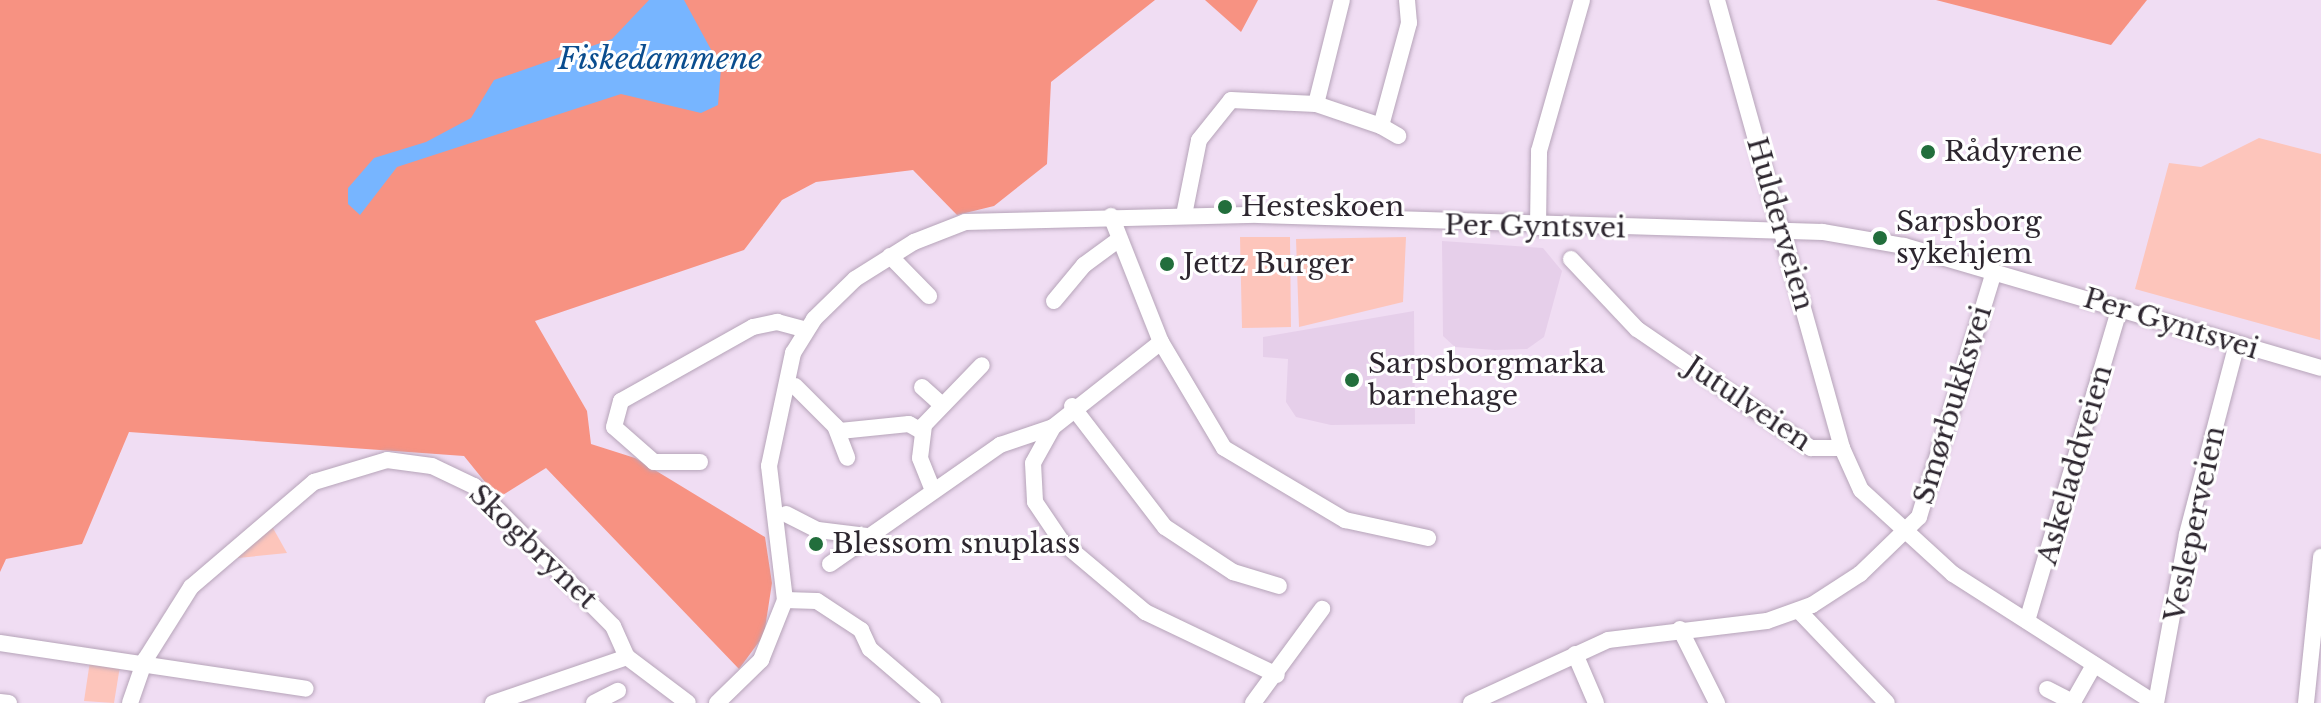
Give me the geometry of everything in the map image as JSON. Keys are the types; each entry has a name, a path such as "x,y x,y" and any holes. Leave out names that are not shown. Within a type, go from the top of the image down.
{"street":[{"path":"1316,104 1342,0"},
{"path":"1381,126 1409,23 1407,0"},
{"path":"1538,227 1539,151 1582,0"},
{"name":"Hulderveien","path":"1717,0 1842,448"},
{"path":"1184,215 1199,140 1222,107 1242,97 1316,104 1381,126 1398,136"},
{"name":"Per Gyntsvei","path":"785,600 771,439 786,371 806,330 830,301 890,256 938,231 986,218 1184,215 1538,227 1783,230 1851,236 1994,271 2321,368"},
{"path":"1111,216 1161,342 1207,427 1242,464 1345,520 1428,538"},
{"path":"1054,301 1084,265 1118,240"},
{"path":"890,256 929,296"},
{"name":"Jutulveien","path":"1571,259 1637,329 1811,448 1842,448 1861,490 1901,530 2027,621 2156,703"},
{"name":"Smørbukksvei","path":"1471,703 1575,654 1680,629 1750,624 1799,611 1849,583 1901,530 1919,517 1994,271"},
{"name":"Askeladdveien","path":"2027,621 2120,308"},
{"path":"700,462 654,462 617,433 616,408 753,327 791,323 806,330"},
{"path":"1161,342 1072,406 1053,427 1033,463 1031,489 1062,542 1159,621 1277,675"},
{"name":"Vesleperveien","path":"2156,703 2191,519 2237,344"},
{"path":"932,488 920,458 923,432 941,404 982,365"},
{"path":"795,386 835,426 848,431 909,424 923,432"},
{"path":"922,387 941,404"},
{"path":"1072,406 1165,527 1233,572 1279,586"},
{"path":"835,426 847,458"},
{"path":"830,564 932,488 1023,432 1053,427"},
{"name":"Skogbrynet","path":"130,703 145,660 181,604 314,482 372,461 415,462 489,498 613,626 627,657 688,703"},
{"path":"786,514 818,530 869,536"},
{"path":"2306,703 2321,557"},
{"path":"717,703 761,660 785,600 817,601 861,630 870,649 933,703"},
{"path":"1253,703 1277,675 1322,609"},
{"path":"1799,611 1887,703"},
{"path":"1680,629 1717,703"},
{"path":"0,643 145,660 306,689"},
{"path":"1575,654 1596,703"},
{"path":"493,703 627,657"},
{"path":"2047,689 2073,703 2094,665"},
{"path":"594,703 618,691"},
{"path":"0,702 9,703"}],"shaded area":[{"path":"0,0 1155,0 1051,82 1047,164 994,206 957,215 913,170 816,182 782,200 744,250 535,321 587,411 591,444 635,458 765,537 772,583 764,635 739,669 546,468 498,498 464,456 129,432 82,544 6,559 0,572"},
{"path":"1205,0 1258,0 1241,32"},
{"path":"1936,0 2147,0 2111,45"},
{"path":"2259,138 2321,154 2320,340 2135,289 2169,163 2201,167"},
{"path":"1240,237 1290,237 1291,327 1242,328"},
{"path":"1406,237 1403,302 1299,327 1296,239"},
{"path":"1442,241 1543,248 1562,271 1544,337 1527,349 1495,350 1455,347 1443,336"},
{"name":"Sarpsborgmarka barnehage","path":"1414,311 1415,424 1331,425 1296,417 1286,402 1288,359 1263,357 1263,337"},
{"path":"269,521 287,553 238,558 236,553"},
{"path":"90,661 120,666 114,703 84,701"}],"water":[{"name":"Fiskedammene","path":"649,0 684,0 721,68 718,105 701,113 621,94 397,167 360,215 348,204 348,188 374,158 426,142 471,118 494,80 612,39"}],"place":[{"name":"Rådyrene","path":"1928,152"},
{"name":"Hesteskoen","path":"1225,207"},
{"name":"Sarpsborg sykehjem","path":"1880,238"},
{"name":"Jettz Burger","path":"1167,264"},
{"name":"Sarpsborgmarka barnehage","path":"1352,380"},
{"name":"Blessom snuplass","path":"816,544"}]}
